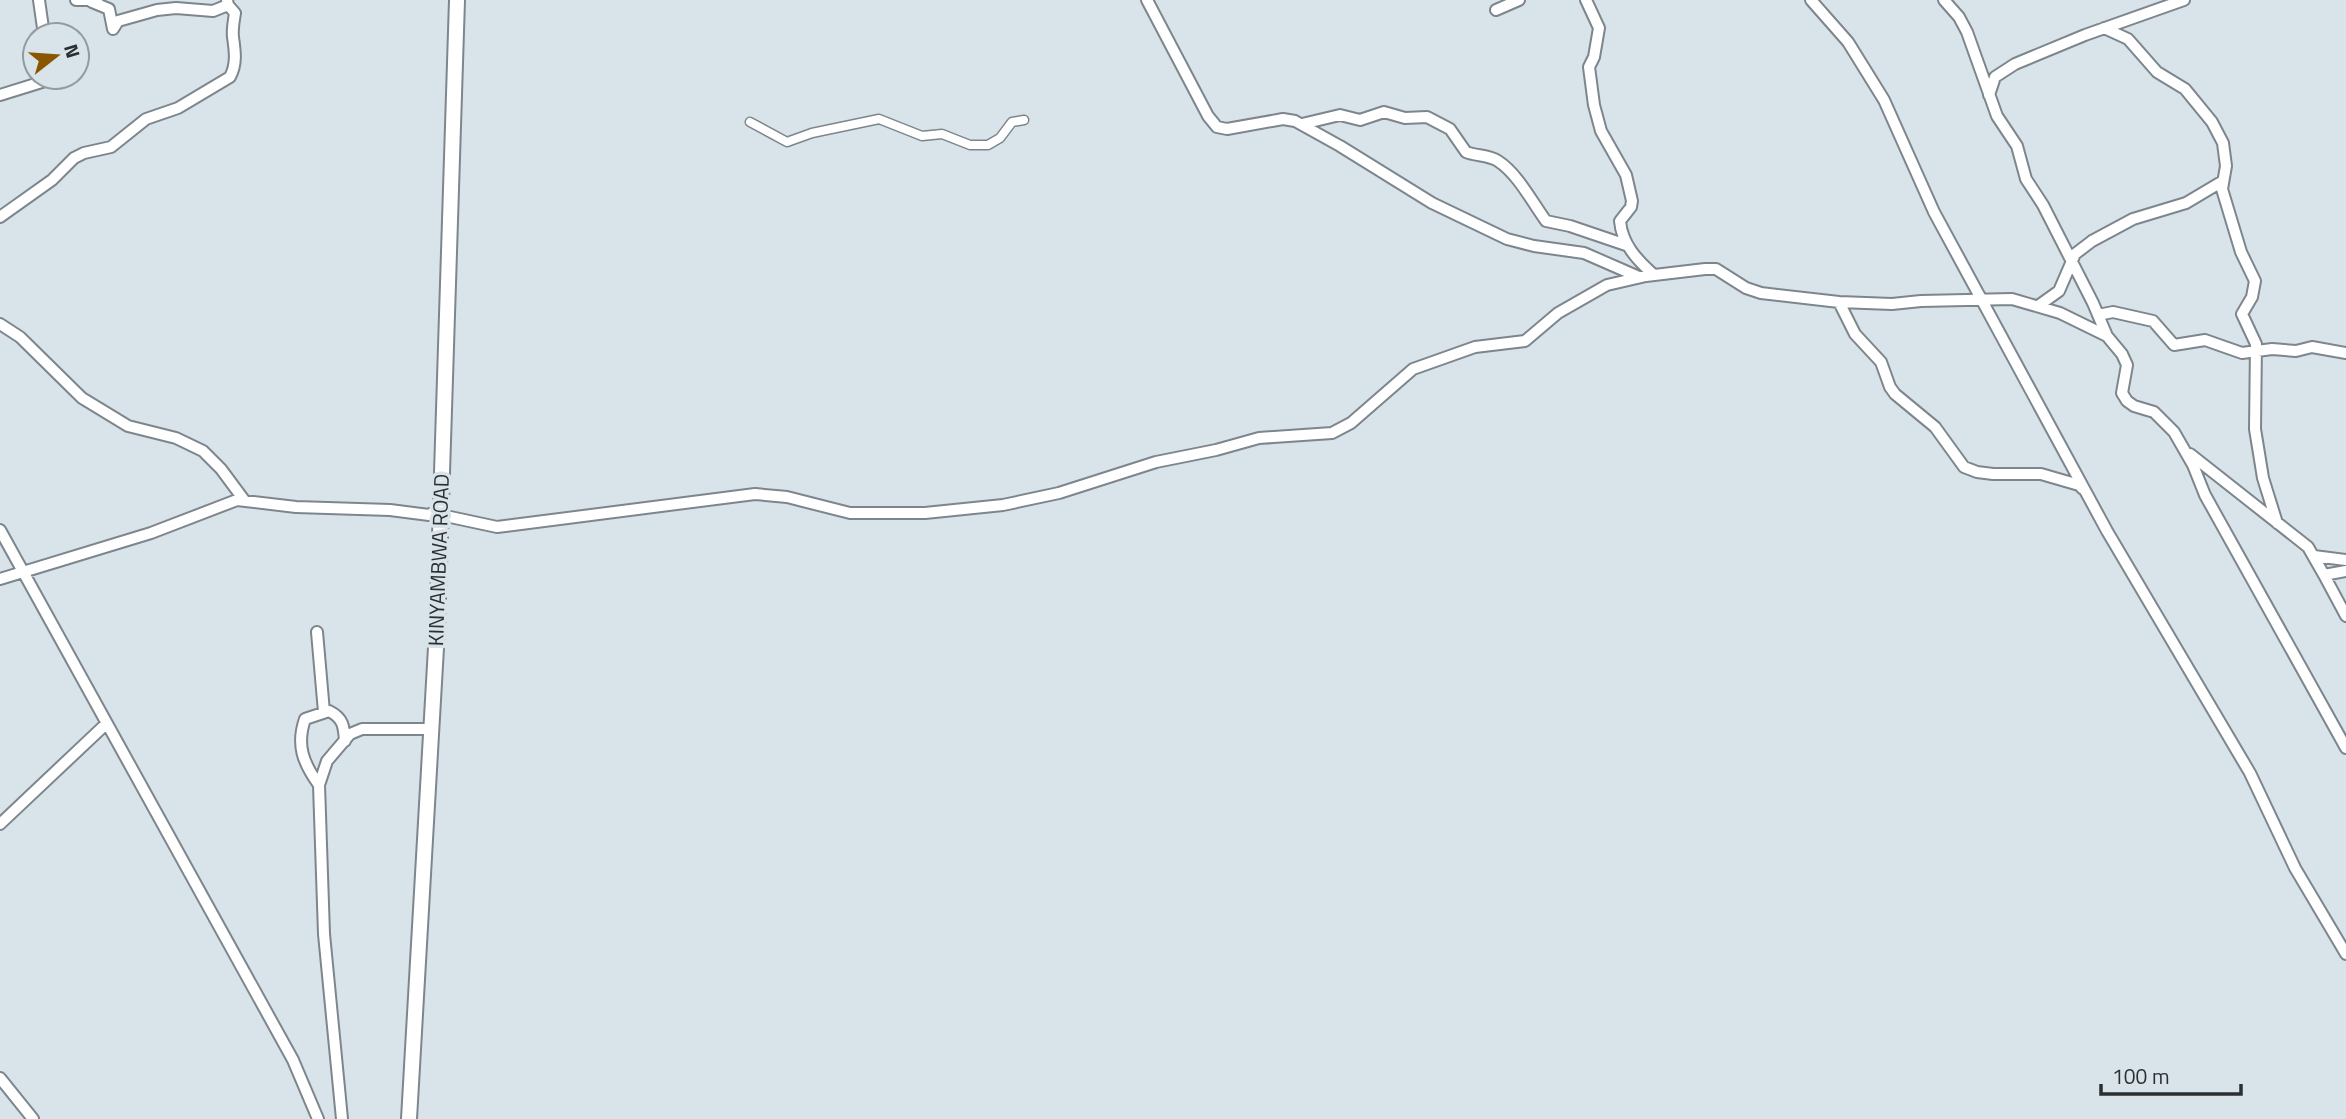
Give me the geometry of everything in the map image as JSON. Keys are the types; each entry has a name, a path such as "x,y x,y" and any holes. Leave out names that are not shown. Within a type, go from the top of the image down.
{"street":[{"path":"39,0 42,21"},
{"path":"0,217 84,153 111,147 146,119 177,108 230,77 233,71 236,53 232,36 234,13 227,3 213,11 176,8 157,10 118,21 113,29 109,9 95,1 76,0"},
{"name":"KINYAMBWA ROAD","path":"409,1119 432,729 457,0"},
{"path":"1147,0 1214,125 1227,129 1283,119 1302,124 1432,203 1507,239 1584,253 1639,278"},
{"path":"1496,10 1519,0"},
{"path":"1587,0 1599,28 1594,57 1589,67 1594,105 1601,131 1626,175 1632,201 1631,207 1620,221 1622,234 1626,245 1654,275"},
{"path":"1811,0 1848,42 1884,100 1934,212 1981,299 2085,491 2250,773 2295,868 2346,954"},
{"path":"1944,0 1959,17 1967,32 1997,116 2017,146 2026,179 2043,205 2107,336 2122,354 2127,365 2122,393 2134,406 2154,412 2162,419 2185,450 2205,495 2346,748"},
{"path":"1989,94 1995,77 2001,71 2105,28 2185,0"},
{"path":"2105,28 2128,39 2157,72 2178,83 2196,99 2223,143 2226,158 2222,189 2241,252 2255,281 2252,297 2242,314 2256,350 2255,429 2263,478 2277,523"},
{"path":"0,94 21,88"},
{"path":"1302,124 1340,115 1360,120 1384,112 1405,118 1433,118 1450,128 1466,152 1496,159 1519,183 1546,221 1570,226 1626,245"},
{"path":"750,122 787,142 812,133 879,118 922,136 942,134 970,145 988,145 1000,138 1012,122 1024,120"},
{"path":"2038,306 2059,291 2080,249 2126,222 2175,208 2223,181"},
{"path":"0,579 150,533 228,502 244,500 296,507 390,510 429,515 441,512 498,527 755,494 787,497 850,513 925,513 1003,505 1059,492 1156,462 1259,438 1332,433 1351,423 1413,369 1475,347 1525,341 1558,313 1585,296 1607,285 1654,275 1716,269 1752,291 1839,302 1892,304 2012,299 2060,313 2107,336"},
{"path":"1839,302 1855,334 1881,362 1895,394 1935,427 1964,467 1985,473 2041,474 2078,485 2085,491"},
{"path":"2098,315 2108,312 2121,313 2153,321 2174,345 2205,340 2237,352 2296,351 2312,347 2346,353"},
{"path":"0,324 20,337 82,398 128,426 176,438 203,451 221,469 244,500"},
{"path":"2185,450 2308,547 2346,616"},
{"path":"0,530 293,1060 318,1119"},
{"path":"2314,556 2346,560"},
{"path":"2324,575 2346,571"},
{"path":"317,632 324,712"},
{"path":"318,785 305,766 300,734 305,719 329,711 343,722 345,741"},
{"path":"0,824 106,724"},
{"path":"342,1119 324,934 318,785 327,761 350,734 362,729 432,729"},
{"path":"0,1078 33,1119"}]}
